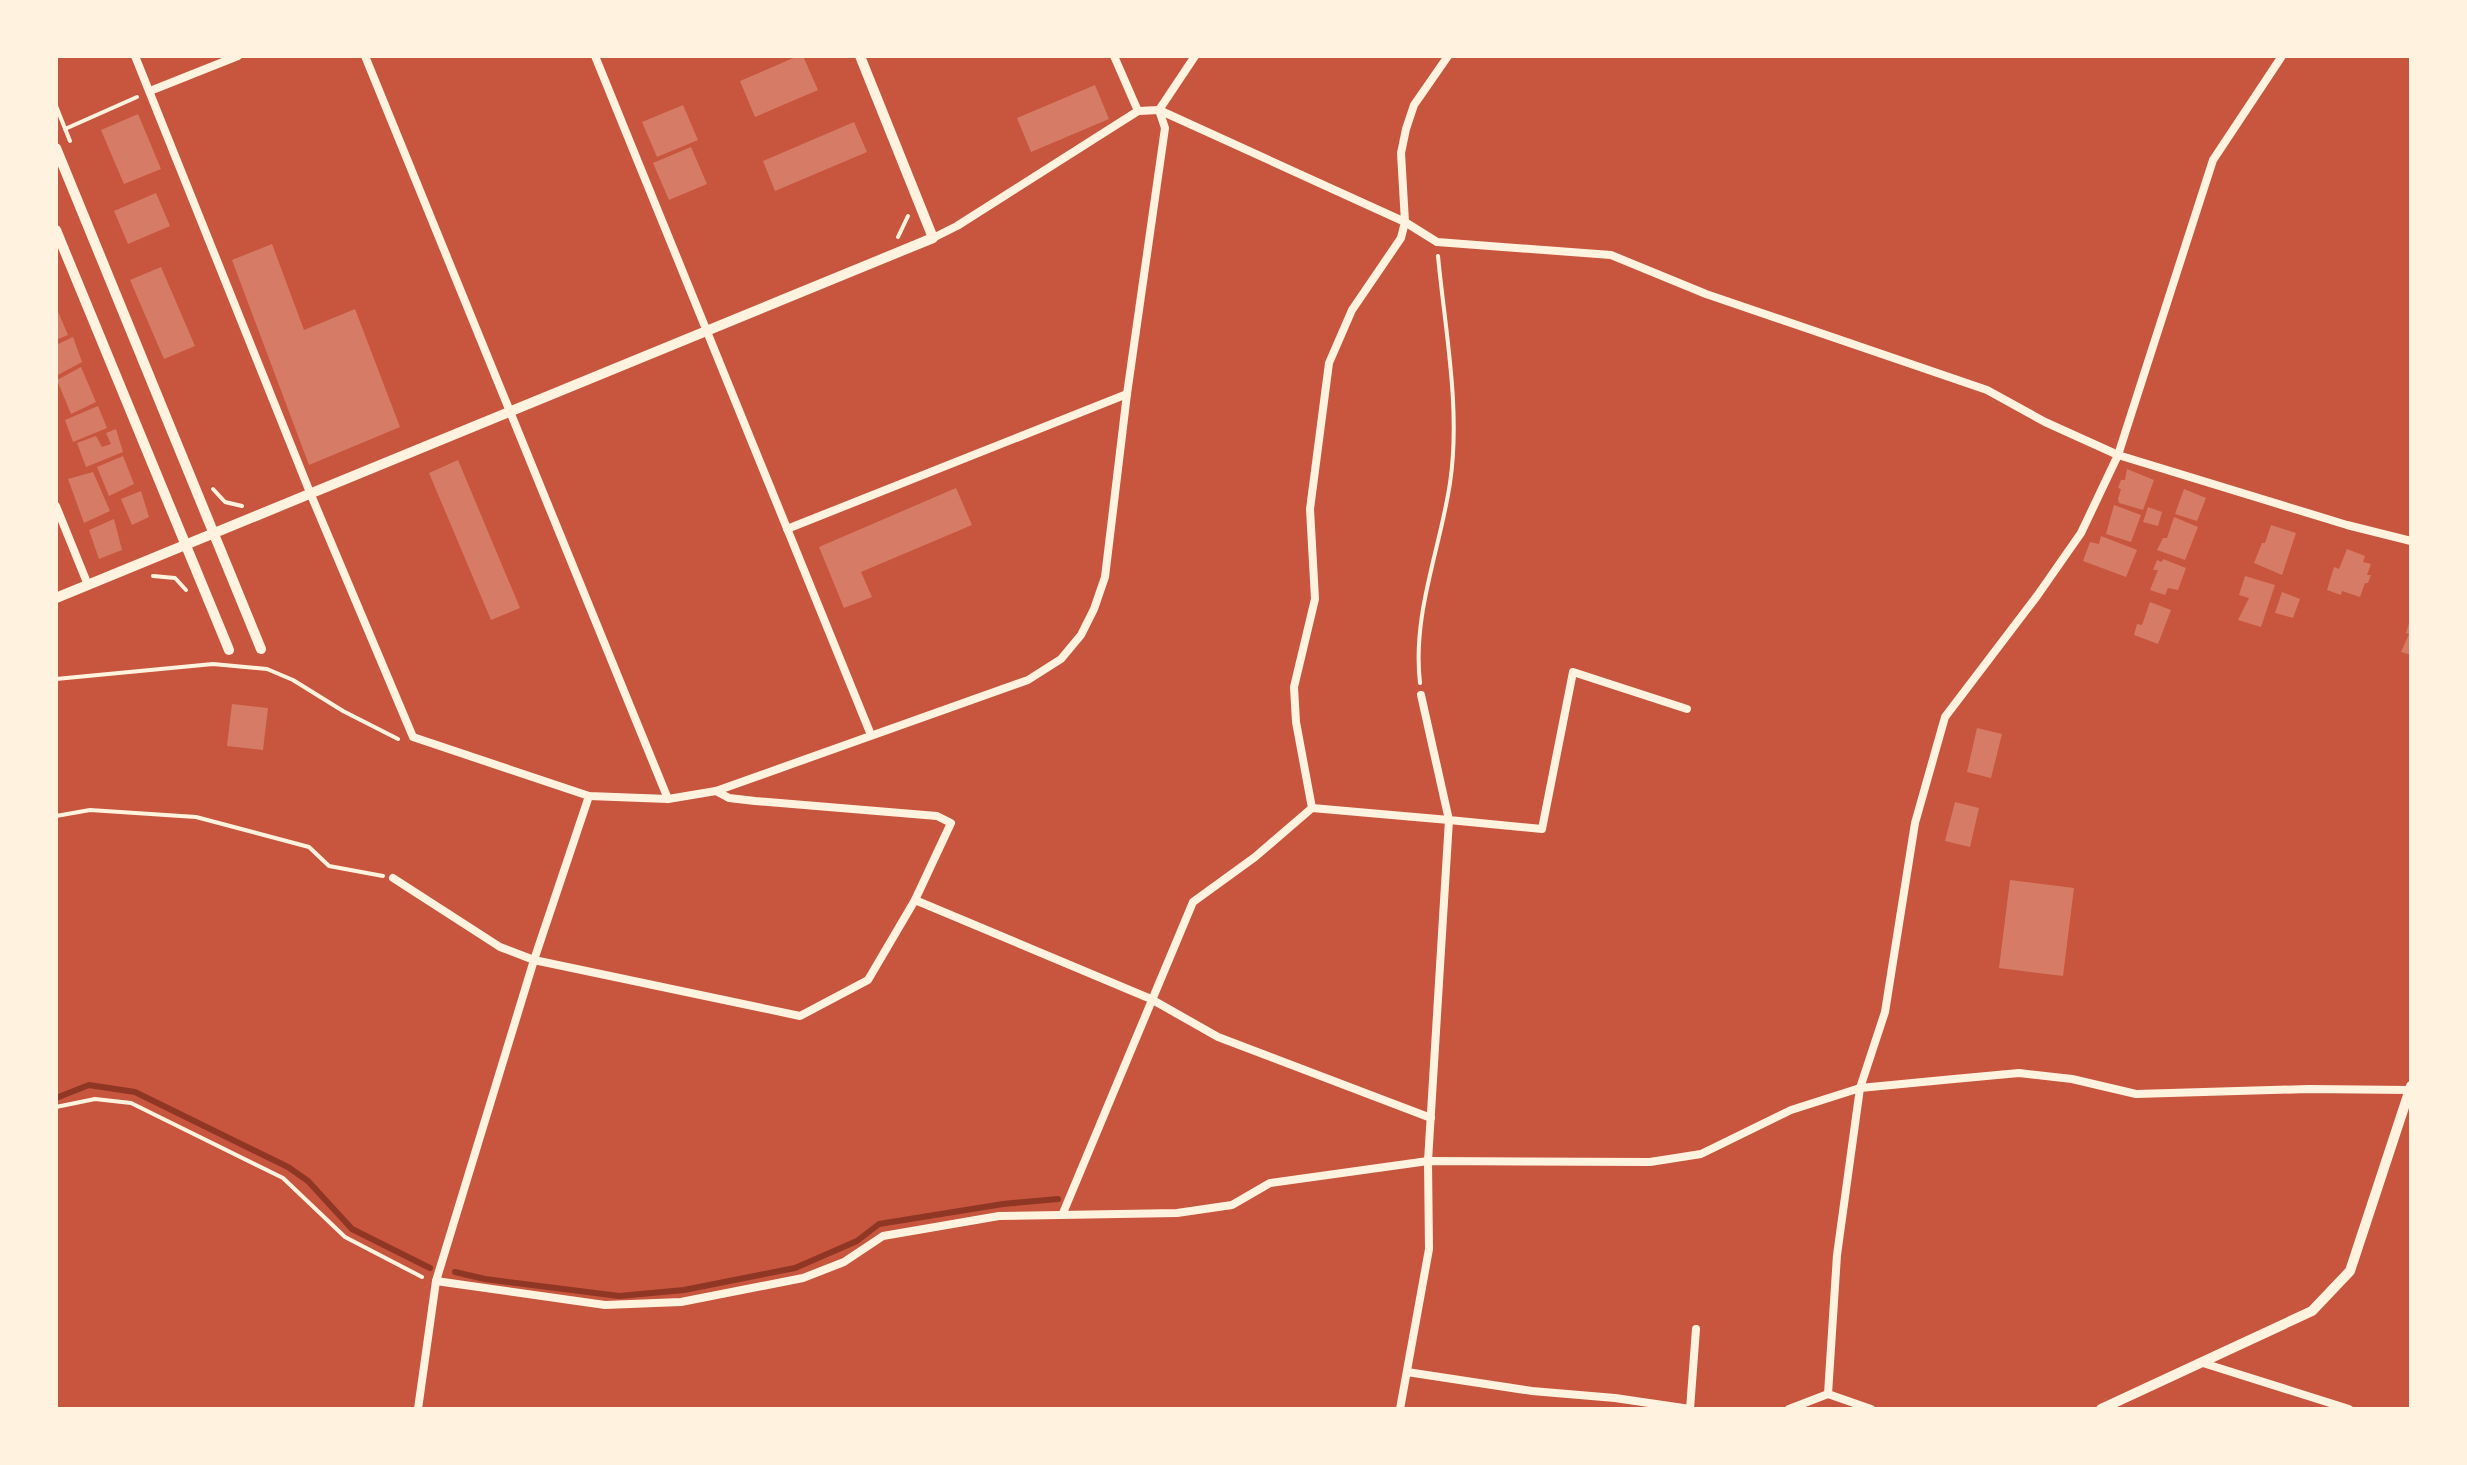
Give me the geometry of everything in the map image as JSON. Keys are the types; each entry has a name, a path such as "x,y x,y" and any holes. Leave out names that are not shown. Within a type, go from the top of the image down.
{"street":[{"path":"135,56 311,495 413,737 589,796 668,799 716,791 1028,680 1061,659 1081,635 1105,577 1127,394 1165,128 1159,110"},
{"path":"150,91 238,56"},
{"path":"365,56 668,799"},
{"path":"595,56 871,735"},
{"path":"860,56 933,238"},
{"path":"1114,56 1138,111"},
{"path":"1159,110 1195,56"},
{"path":"1312,808 1296,722 1294,687 1315,599 1310,509 1329,363 1352,310 1401,238 1405,222 1401,153 1406,129 1414,105 1448,56"},
{"path":"1828,1394 1837,1255 1860,1088 1885,1012 1915,823 1945,717 2081,533 2118,455 2213,160 2282,56"},
{"path":"56,598 933,238 957,226 1138,111 1159,110 1405,222 1437,242 1611,255 1706,294 1987,390 2045,422 2118,455 2347,525 2411,541"},
{"path":"56,148 261,649"},
{"path":"56,230 229,650"},
{"path":"787,529 1127,394"},
{"path":"56,506 88,585"},
{"path":"1063,1213 1193,902 1255,857 1312,808 1542,829 1573,672 1687,709"},
{"path":"1400,1409 1429,1249 1428,1161 1449,820 1421,695"},
{"path":"393,878 500,947 534,960 800,1016 868,980 915,900 951,823 937,816 729,798 716,791"},
{"path":"418,1409 436,1281 534,960 589,796"},
{"path":"915,900 1151,999 1218,1037 1431,1118"},
{"path":"436,1281 605,1305 681,1302 803,1278 844,1262 883,1236 999,1216 1177,1213 1232,1205 1270,1183 1428,1161 1650,1162 1701,1154 1791,1110 1860,1088 2019,1073 2072,1079 2136,1094 2410,1088 2350,1271 2312,1311 2101,1409"},
{"path":"1407,1372 1532,1391 1615,1398 1690,1409 1696,1329"},
{"path":"2203,1363 2349,1409"},
{"path":"1789,1409 1828,1394 1871,1409"}],"path":[{"path":"65,129 150,91"},
{"path":"56,106 71,143"},
{"path":"898,238 909,214"},
{"path":"1421,695 1417,654 1421,620 1450,483 1454,424 1437,242"},
{"path":"213,489 225,502 255,506"},
{"path":"142,580 156,574 175,578 190,598"},
{"path":"56,679 213,664 267,669 293,680 343,711 398,739 413,737"},
{"path":"56,816 90,810 196,817 309,847 329,866 393,878"},
{"path":"56,1107 95,1099 131,1103 283,1178 345,1237 419,1277 436,1281"}],"building":[{"path":"803,56 818,90 755,117 740,81"},
{"path":"1095,85 1109,119 1031,152 1017,118"},
{"path":"683,105 698,140 657,157 642,122"},
{"path":"138,114 161,169 124,184 101,130"},
{"path":"854,122 867,152 775,191 763,161"},
{"path":"691,147 707,184 669,200 653,163"},
{"path":"156,193 170,226 128,244 114,211"},
{"path":"272,244 304,330 355,309 400,427 309,465 232,260"},
{"path":"161,267 195,346 164,359 130,280"},
{"path":"56,307 68,335 56,340"},
{"path":"73,337 82,362 56,376 56,345"},
{"path":"81,367 96,402 71,414 57,380"},
{"path":"98,406 107,428 73,442 65,420"},
{"path":"116,429 123,452 86,467 77,443 96,436 102,447 111,444 106,433"},
{"path":"123,456 134,484 109,496 97,467"},
{"path":"458,460 520,608 491,620 429,473"},
{"path":"2127,469 2154,480 2143,510 2119,503 2121,489 2118,488 2121,480 2125,480"},
{"path":"93,472 110,511 84,523 68,479"},
{"path":"956,488 972,525 861,572 872,597 844,608 819,547"},
{"path":"2184,489 2206,498 2197,521 2175,514"},
{"path":"141,491 149,517 132,525 121,499"},
{"path":"2114,505 2141,515 2131,542 2106,534"},
{"path":"2148,507 2162,512 2158,526 2143,522"},
{"path":"2174,517 2198,527 2185,560 2157,550 2163,538 2167,538"},
{"path":"114,519 122,550 99,559 89,530"},
{"path":"2271,525 2296,533 2282,575 2254,563"},
{"path":"2101,536 2137,550 2126,577 2083,561 2090,542 2099,544"},
{"path":"2347,549 2365,556 2363,562 2371,564 2367,575 2371,575 2360,597 2327,590 2334,567 2339,569"},
{"path":"2163,559 2186,568 2178,590 2168,588 2165,595 2150,590 2158,570 2153,570 2157,560 2162,562"},
{"path":"2245,576 2275,585 2261,627 2238,620 2249,598 2239,595"},
{"path":"2282,592 2300,599 2293,618 2275,613"},
{"path":"2150,602 2171,610 2158,644 2134,635 2137,624 2142,625"},
{"path":"2410,620 2411,655 2401,652 2409,634 2406,633"},
{"path":"232,704 268,708 263,750 227,746"},
{"path":"1977,728 2002,734 1991,778 1967,772"},
{"path":"1955,802 1979,808 1970,847 1945,841"},
{"path":"2010,880 2074,888 2063,976 1999,968"}],"waterway":[{"path":"56,1098 89,1085 135,1092 288,1167 308,1181 352,1229 430,1268"},
{"path":"455,1272 485,1279 619,1296 684,1290 795,1268 857,1241 879,1224 1003,1204 1058,1199"}]}
